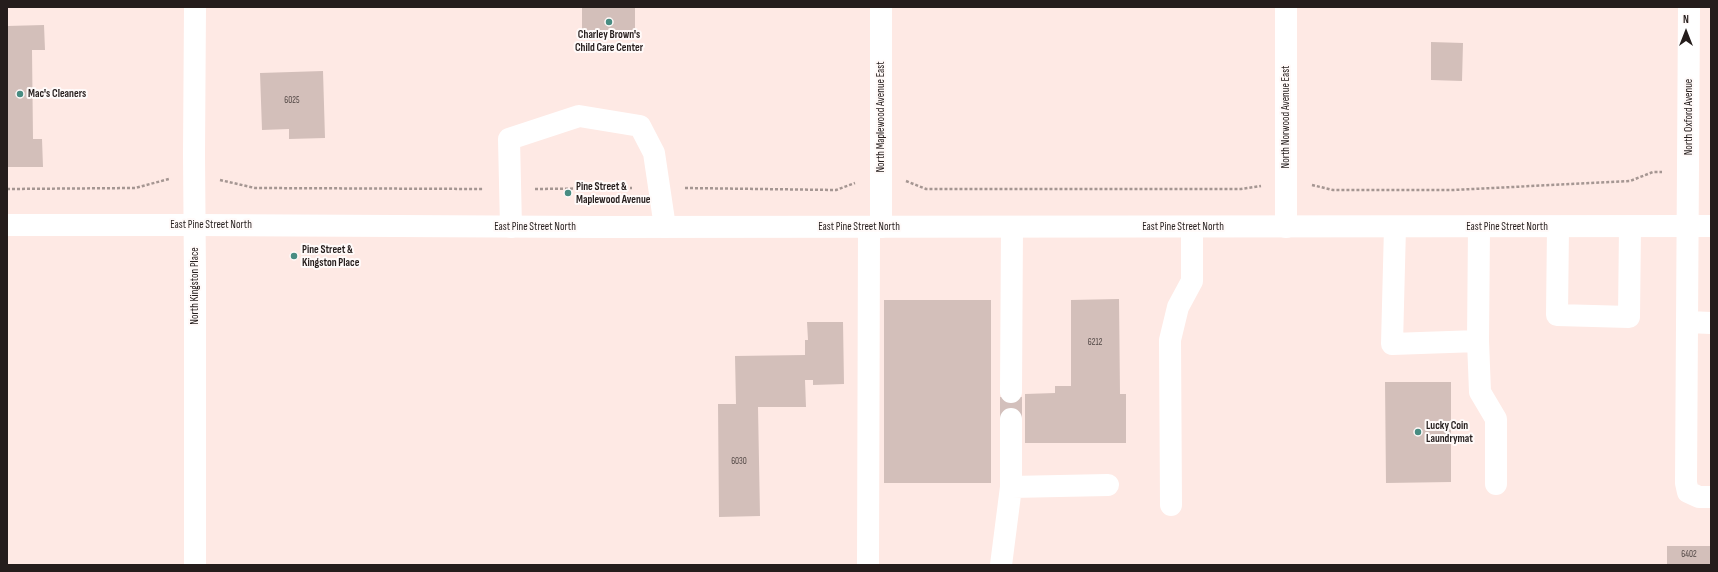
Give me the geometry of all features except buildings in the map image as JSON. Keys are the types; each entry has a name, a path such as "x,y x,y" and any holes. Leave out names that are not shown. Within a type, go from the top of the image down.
{"main road":[{"name":"North Kingston Place","path":"195,7 195,565"},
{"name":"North Maplewood Avenue East","path":"868,565 875,226 881,181 881,7"},
{"name":"North Norwood Avenue East","path":"1286,7 1286,226"},
{"name":"North Oxford Avenue","path":"1689,7 1689,226 1686,483 1688,492 1699,497 1711,497"},
{"path":"510,226 509,139 579,116 640,126 654,153 665,228"},
{"name":"East Pine Street North","path":"7,226 195,225 665,228 875,226 1711,226"},
{"path":"1171,505 1170,340 1178,307 1192,281 1192,226"},
{"path":"1395,226 1392,344 1478,340"},
{"path":"1479,226 1478,340 1480,392 1496,419 1496,484"},
{"path":"1558,226 1557,315 1629,317 1630,226"},
{"path":"1011,392 1012,227"},
{"path":"1688,322 1711,323"},
{"path":"1001,565 1011,487 1011,419"},
{"path":"1011,487 1108,485"}],"path":[{"path":"7,189 135,188 170,179 194,179 220,180 255,188 659,188 836,190 856,182 906,181 926,189 1241,190 1260,186 1313,185 1333,190 1453,190 1630,181 1653,172 1667,171"}],"tunnel":[{"path":"1011,392 1011,419"}],"place":[{"name":"Charley Brown's Child Care Center","path":"609,22"},
{"name":"Mac's Cleaners","path":"20,94"},
{"name":"Pine Street & Maplewood Avenue","path":"568,193"},
{"name":"Pine Street & Kingston Place","path":"294,256"},
{"name":"Lucky Coin Laundrymat","path":"1418,432"}]}
